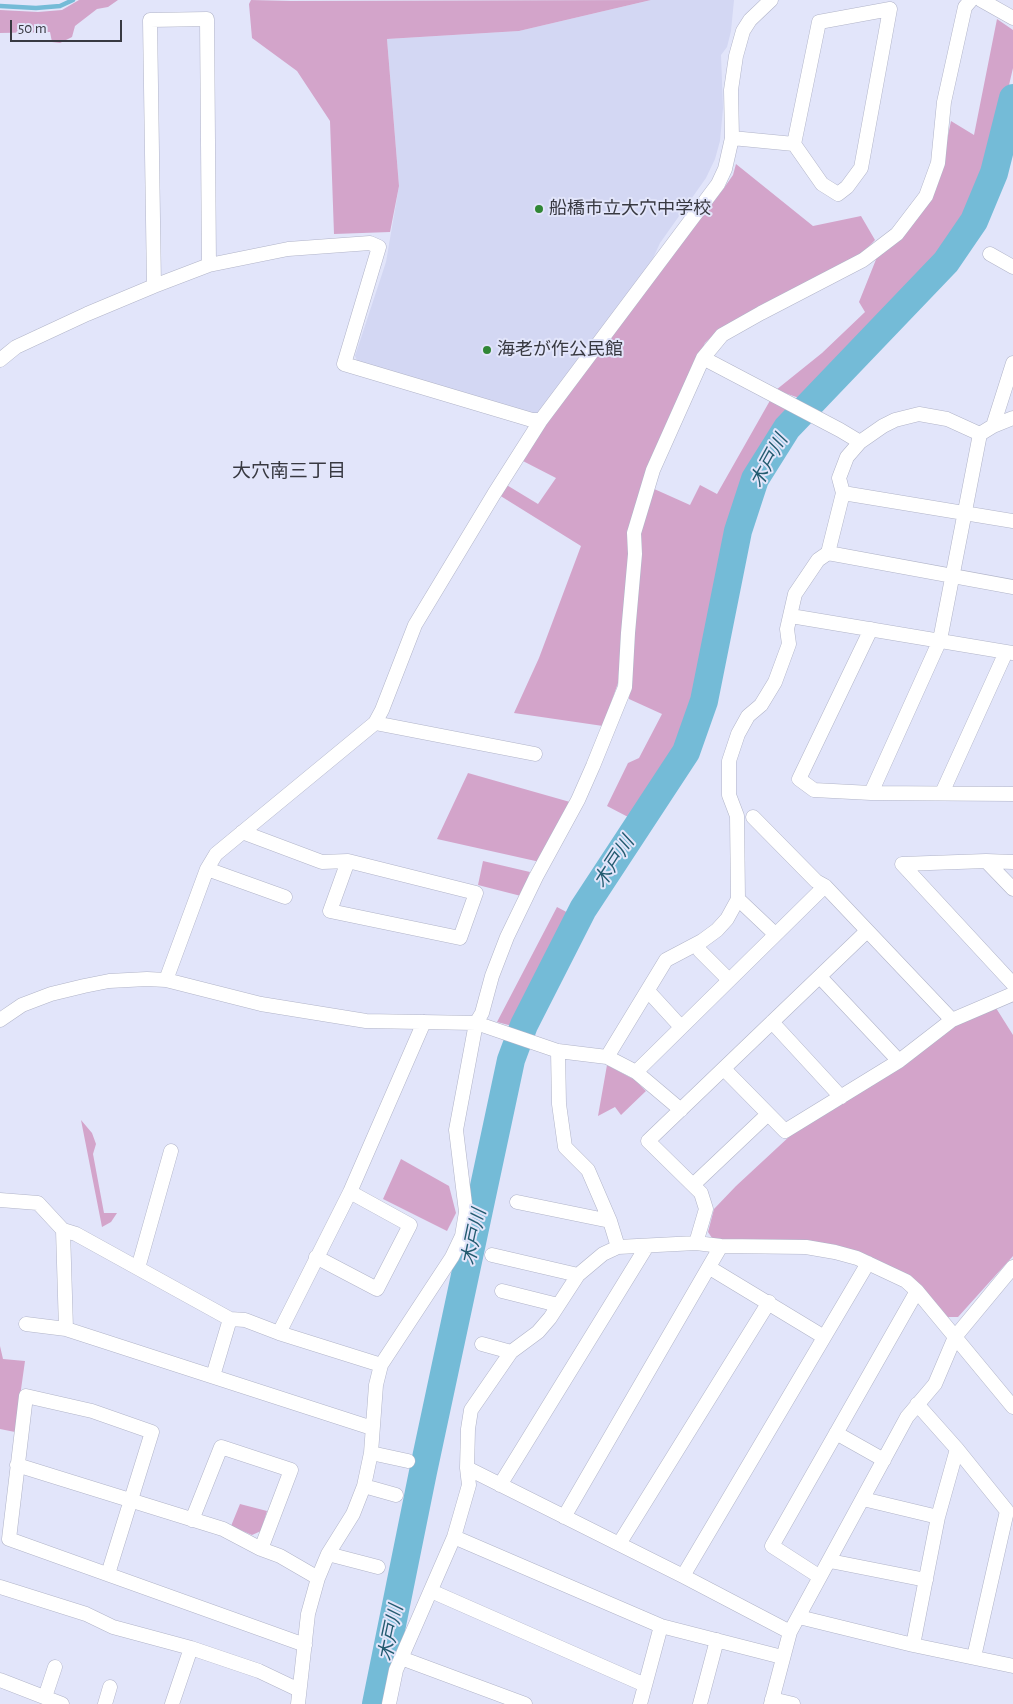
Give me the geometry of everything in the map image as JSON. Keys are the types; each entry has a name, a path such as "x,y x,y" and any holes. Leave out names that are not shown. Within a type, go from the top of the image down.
{"street":[{"path":"166,980 207,869 216,854 374,723 382,710 415,625 541,420 718,184 725,169 732,138 731,90 736,56 743,31 750,20 771,0"},
{"path":"0,1587 86,1614 113,1626 191,1648 259,1671 298,1697 308,1614 318,1578 328,1554 352,1514 364,1486 370,1453 376,1385 380,1365 452,1257 462,1236 466,1212 456,1130 476,1023 482,1013 492,976 507,937 536,877 578,800 625,688 635,554 634,533 653,470 703,358 722,335 761,312 863,260 897,234 926,196 938,163 944,102 965,7 970,0"},
{"path":"981,0 1013,18"},
{"path":"732,138 794,144 822,184 838,194 847,187 861,168 890,9 819,22 794,144"},
{"path":"154,286 150,20 207,19 209,265"},
{"path":"0,360 16,347 87,314 209,265 288,249 370,243 379,247 344,364 532,420 541,420"},
{"path":"990,254 1013,267"},
{"path":"703,358 850,436 877,430 895,420 919,414 947,419 980,434"},
{"path":"993,426 1013,363"},
{"path":"871,793 940,640 980,434 993,426 1013,418"},
{"path":"607,1057 666,960 717,930 727,919 738,898 736,816 729,795 729,761 738,734 748,716 761,705 775,682 790,644 787,629 795,594 818,560 828,553 842,493 839,478 847,457 850,436"},
{"path":"842,493 1013,521"},
{"path":"828,553 1013,587"},
{"path":"791,616 1010,653 942,794"},
{"path":"871,629 799,779 814,790 871,793 1013,794"},
{"path":"374,723 534,754"},
{"path":"753,817 816,881 825,886 952,1020"},
{"path":"242,832 322,862 348,861 476,893 460,938 330,911 348,861"},
{"path":"986,861 1013,889"},
{"path":"1013,862 902,864 1013,984"},
{"path":"207,869 285,897"},
{"path":"636,1072 825,886"},
{"path":"738,898 775,934"},
{"path":"696,1243 706,1209 701,1193 648,1141 867,931"},
{"path":"700,951 729,980"},
{"path":"820,977 899,1061"},
{"path":"0,1020 22,1006 50,994 109,981 166,980 270,1006 366,1021 476,1023 558,1051 607,1057 636,1072 681,1110"},
{"path":"648,991 681,1028"},
{"path":"724,1069 785,1131 899,1061 952,1020 1013,994"},
{"path":"279,1333 350,1192 424,1022"},
{"path":"772,1022 841,1097"},
{"path":"558,1051 559,1104 565,1148 588,1170 610,1221 618,1247"},
{"path":"693,1186 768,1114"},
{"path":"138,1268 171,1151"},
{"path":"316,1257 377,1289 410,1225 350,1192"},
{"path":"0,1200 38,1203 63,1230 76,1234 230,1319 245,1320 279,1333 380,1365"},
{"path":"517,1202 610,1221"},
{"path":"63,1230 66,1329"},
{"path":"389,1704 396,1670 454,1537 469,1485 467,1468 468,1429 471,1410 511,1352 538,1332 550,1318 578,1275 602,1254 618,1247 696,1243 721,1246 806,1248 835,1252 856,1258 906,1280 1013,1406"},
{"path":"500,1485 647,1246"},
{"path":"564,1517 710,1268 721,1246"},
{"path":"492,1255 578,1275"},
{"path":"682,1576 868,1264"},
{"path":"793,1704 771,1701 790,1632 800,1617 907,1417 935,1384 955,1337 1013,1267"},
{"path":"710,1268 824,1337"},
{"path":"502,1291 558,1305"},
{"path":"820,1577 772,1546 917,1291"},
{"path":"619,1544 769,1302"},
{"path":"212,1376 230,1319"},
{"path":"26,1324 66,1329 372,1428"},
{"path":"482,1344 511,1352"},
{"path":"108,1574 152,1432 92,1411 26,1396 9,1539 304,1645"},
{"path":"917,1404 957,1449 1007,1511 974,1657"},
{"path":"836,1433 884,1460"},
{"path":"192,1520 221,1447 291,1470 261,1549"},
{"path":"912,1645 938,1517 957,1449"},
{"path":"370,1453 408,1461"},
{"path":"17,1465 223,1529 261,1549 280,1556 318,1578"},
{"path":"467,1468 790,1632"},
{"path":"364,1486 396,1495"},
{"path":"863,1499 938,1517"},
{"path":"454,1537 661,1626 782,1657"},
{"path":"328,1554 378,1568"},
{"path":"830,1561 926,1580"},
{"path":"431,1591 645,1685"},
{"path":"800,1617 912,1645 1013,1666"},
{"path":"640,1704 661,1626"},
{"path":"700,1704 717,1640"},
{"path":"172,1704 191,1648"},
{"path":"401,1658 525,1704"},
{"path":"44,1697 55,1667"},
{"path":"0,1680 62,1704"},
{"path":"105,1704 110,1687"}],"shaded area":[{"path":"79,0 118,0 108,7 97,9 75,26 72,37 60,43 52,42 50,32 0,33 0,10 38,12 62,10"},
{"path":"251,0 651,0 519,31 387,39 399,186 390,232 334,234 330,121 297,71 252,38 249,4"},
{"name":"船橋市立大穴中学校","path":"651,0 734,0 731,31 727,47 721,55 723,108 720,141 715,159 706,178 660,243 649,267 541,413 531,413 358,363 355,356 386,262 399,186 387,39 519,31"},
{"path":"997,19 1013,30 1013,68 994,149 971,216 940,262 802,399 776,390 822,353 865,312 859,302 877,257 943,159 951,121 974,135"},
{"path":"736,164 813,226 861,216 875,240 860,256 719,330 705,343 649,469 622,634 618,683 603,726 514,713 539,658 581,546 499,495 505,484 538,504 556,478 521,460 550,416 724,188 733,175"},
{"path":"772,397 790,413 749,472 718,592 698,688 677,750 630,818 607,806 628,763 639,758 662,714 629,699 638,533 652,488 690,505 700,485 717,494"},
{"path":"468,773 570,802 540,862 437,839"},
{"path":"483,861 530,872 521,896 478,885"},
{"path":"557,907 576,917 516,1027 497,1022"},
{"path":"996,1008 1013,1035 1013,1256 958,1317 945,1317 921,1287 907,1274 868,1258 712,1238 708,1232 714,1209 791,1135 904,1066 955,1024"},
{"path":"607,1065 635,1080 646,1091 621,1115 615,1107 598,1116"},
{"path":"81,1120 92,1133 96,1144 93,1154 104,1213 117,1213 111,1222 102,1227"},
{"path":"401,1159 449,1186 456,1213 447,1231 383,1199"},
{"path":"0,1346 3,1359 25,1361 15,1432 0,1429"},
{"path":"240,1504 267,1511 261,1531 252,1535 231,1526"}],"waterway":[{"path":"0,6 36,8 60,6 73,0"},
{"name":"木戸川","path":"376,1704 423,1472 511,1060 524,1025 583,909 686,752 704,701 738,531 755,479 787,428 946,262 974,221 994,173 1013,98"}],"place":[{"name":"船橋市立大穴中学校","path":"539,209"},
{"name":"海老が作公民館","path":"487,350"}],"district":[{"name":"大穴南三丁目","path":"289,471"}]}
